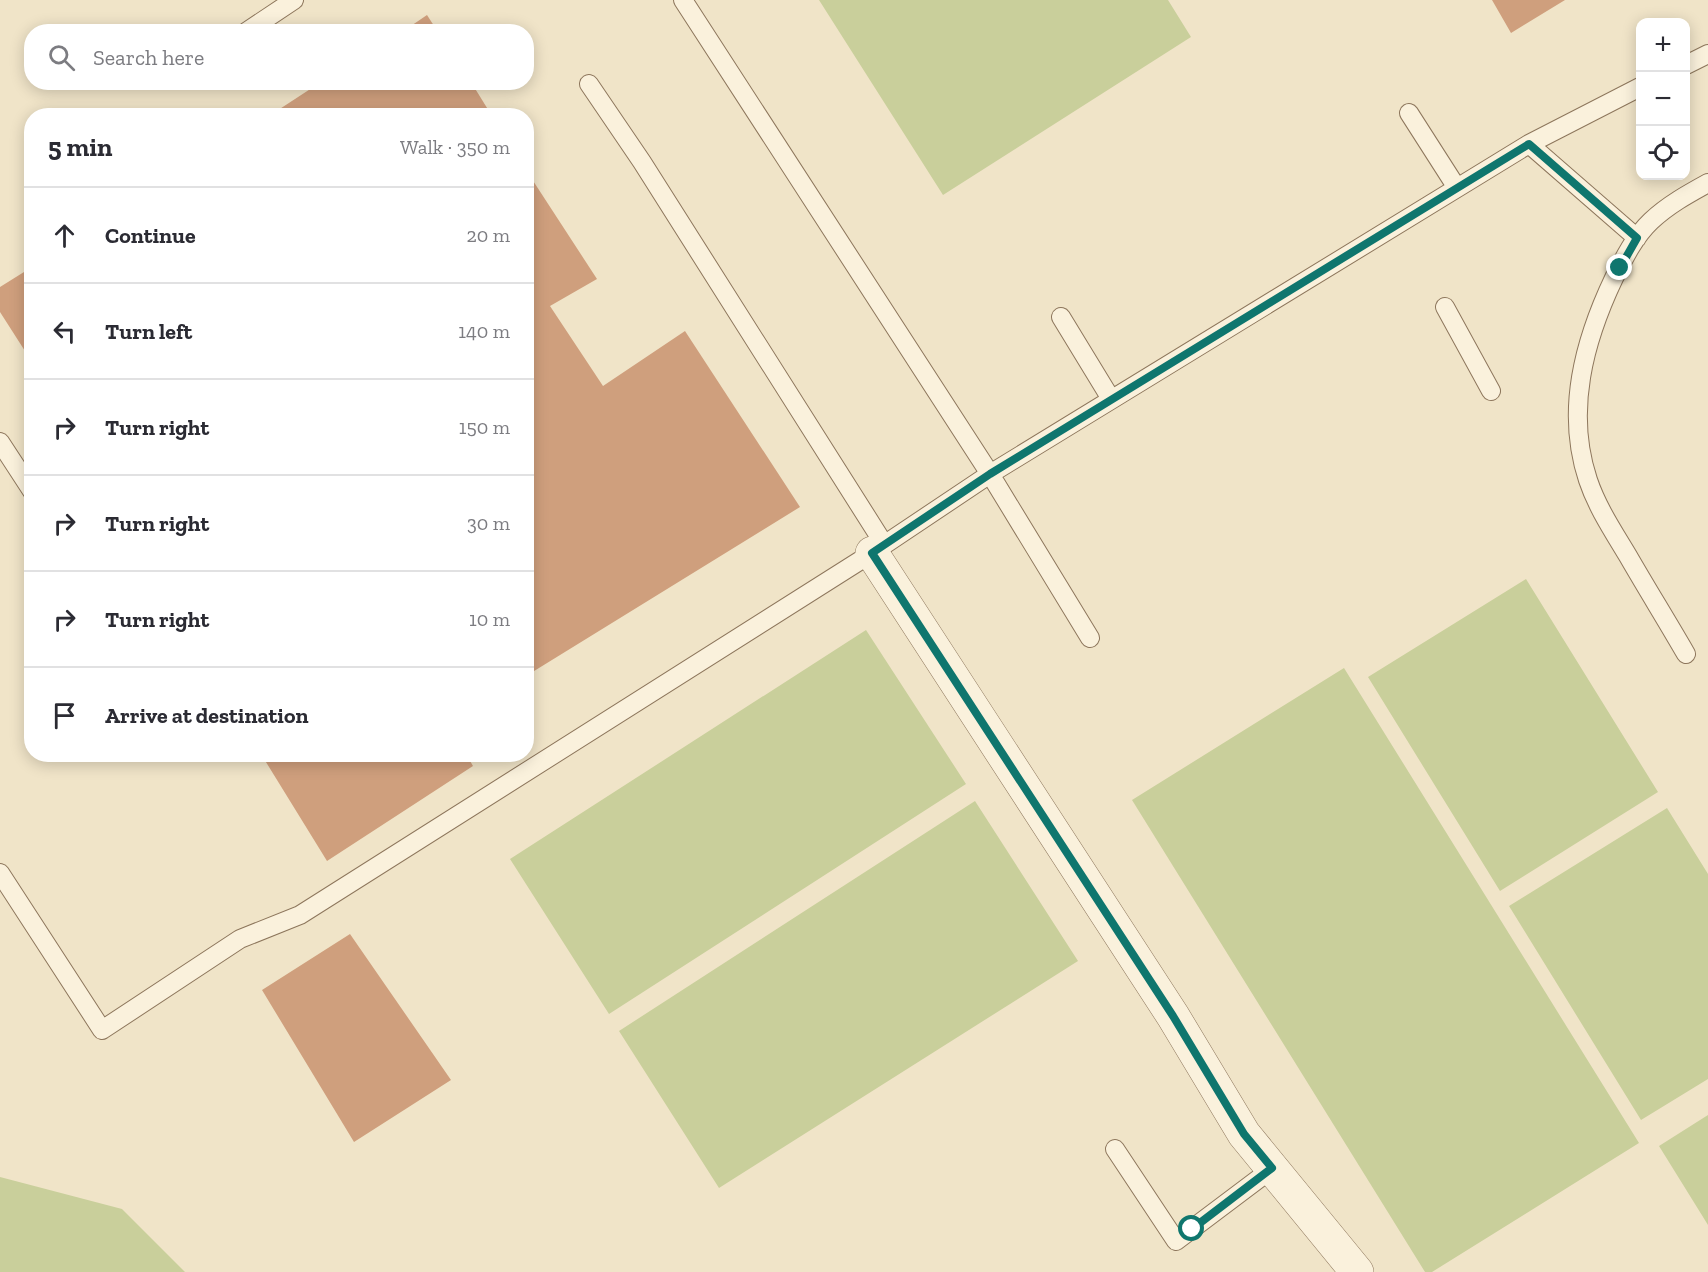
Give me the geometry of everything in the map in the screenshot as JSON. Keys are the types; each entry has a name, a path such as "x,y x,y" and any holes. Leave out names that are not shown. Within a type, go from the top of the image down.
{"street":[{"path":"878,549 1173,1016 1244,1134 1358,1272"}],"lane":[{"path":"258,24 294,0"},
{"path":"683,0 990,474 1090,638"},
{"path":"1690,63 1708,54"},
{"path":"589,84 648,172 878,549"},
{"path":"0,873 102,1030 240,939 300,915 1111,399 1529,144 1636,90"},
{"path":"1409,112 1457,188"},
{"path":"1529,144 1637,238"},
{"path":"1686,654 1599,508 1588,479 1580,447 1577,408 1581,367 1602,304 1637,238 1666,208 1708,183"},
{"path":"1445,307 1491,391"},
{"path":"1061,317 1111,399"},
{"path":"0,442 24,479"},
{"path":"1115,1149 1176,1241 1272,1168"}],"green space":[{"path":"819,0 1168,0 1191,37 943,195"},
{"path":"1526,579 1658,792 1500,891 1368,677"},
{"path":"866,630 966,784 609,1014 510,859"},
{"path":"1344,668 1639,1143 1432,1272 1425,1272 1132,800"},
{"path":"975,801 1078,961 719,1188 619,1031"},
{"path":"1667,808 1708,874 1708,1079 1641,1120 1509,906"},
{"path":"1708,1115 1708,1225 1659,1146"},
{"path":"0,1177 122,1209 185,1272 0,1272"}],"building":[{"path":"1492,0 1565,0 1511,33"},
{"path":"427,15 433,24 414,24"},
{"path":"309,90 476,90 487,108 281,108"},
{"path":"534,182 597,279 550,306 603,386 685,331 800,507 534,671"},
{"path":"24,272 24,350 0,312 0,287"},
{"path":"266,762 471,762 473,766 327,861"},
{"path":"350,934 451,1080 354,1142 262,990"}],"route":[{"path":"1192,1229 1272,1168 1244,1134 1173,1016 872,553 990,474 1529,144 1637,238 1620,268"}]}
